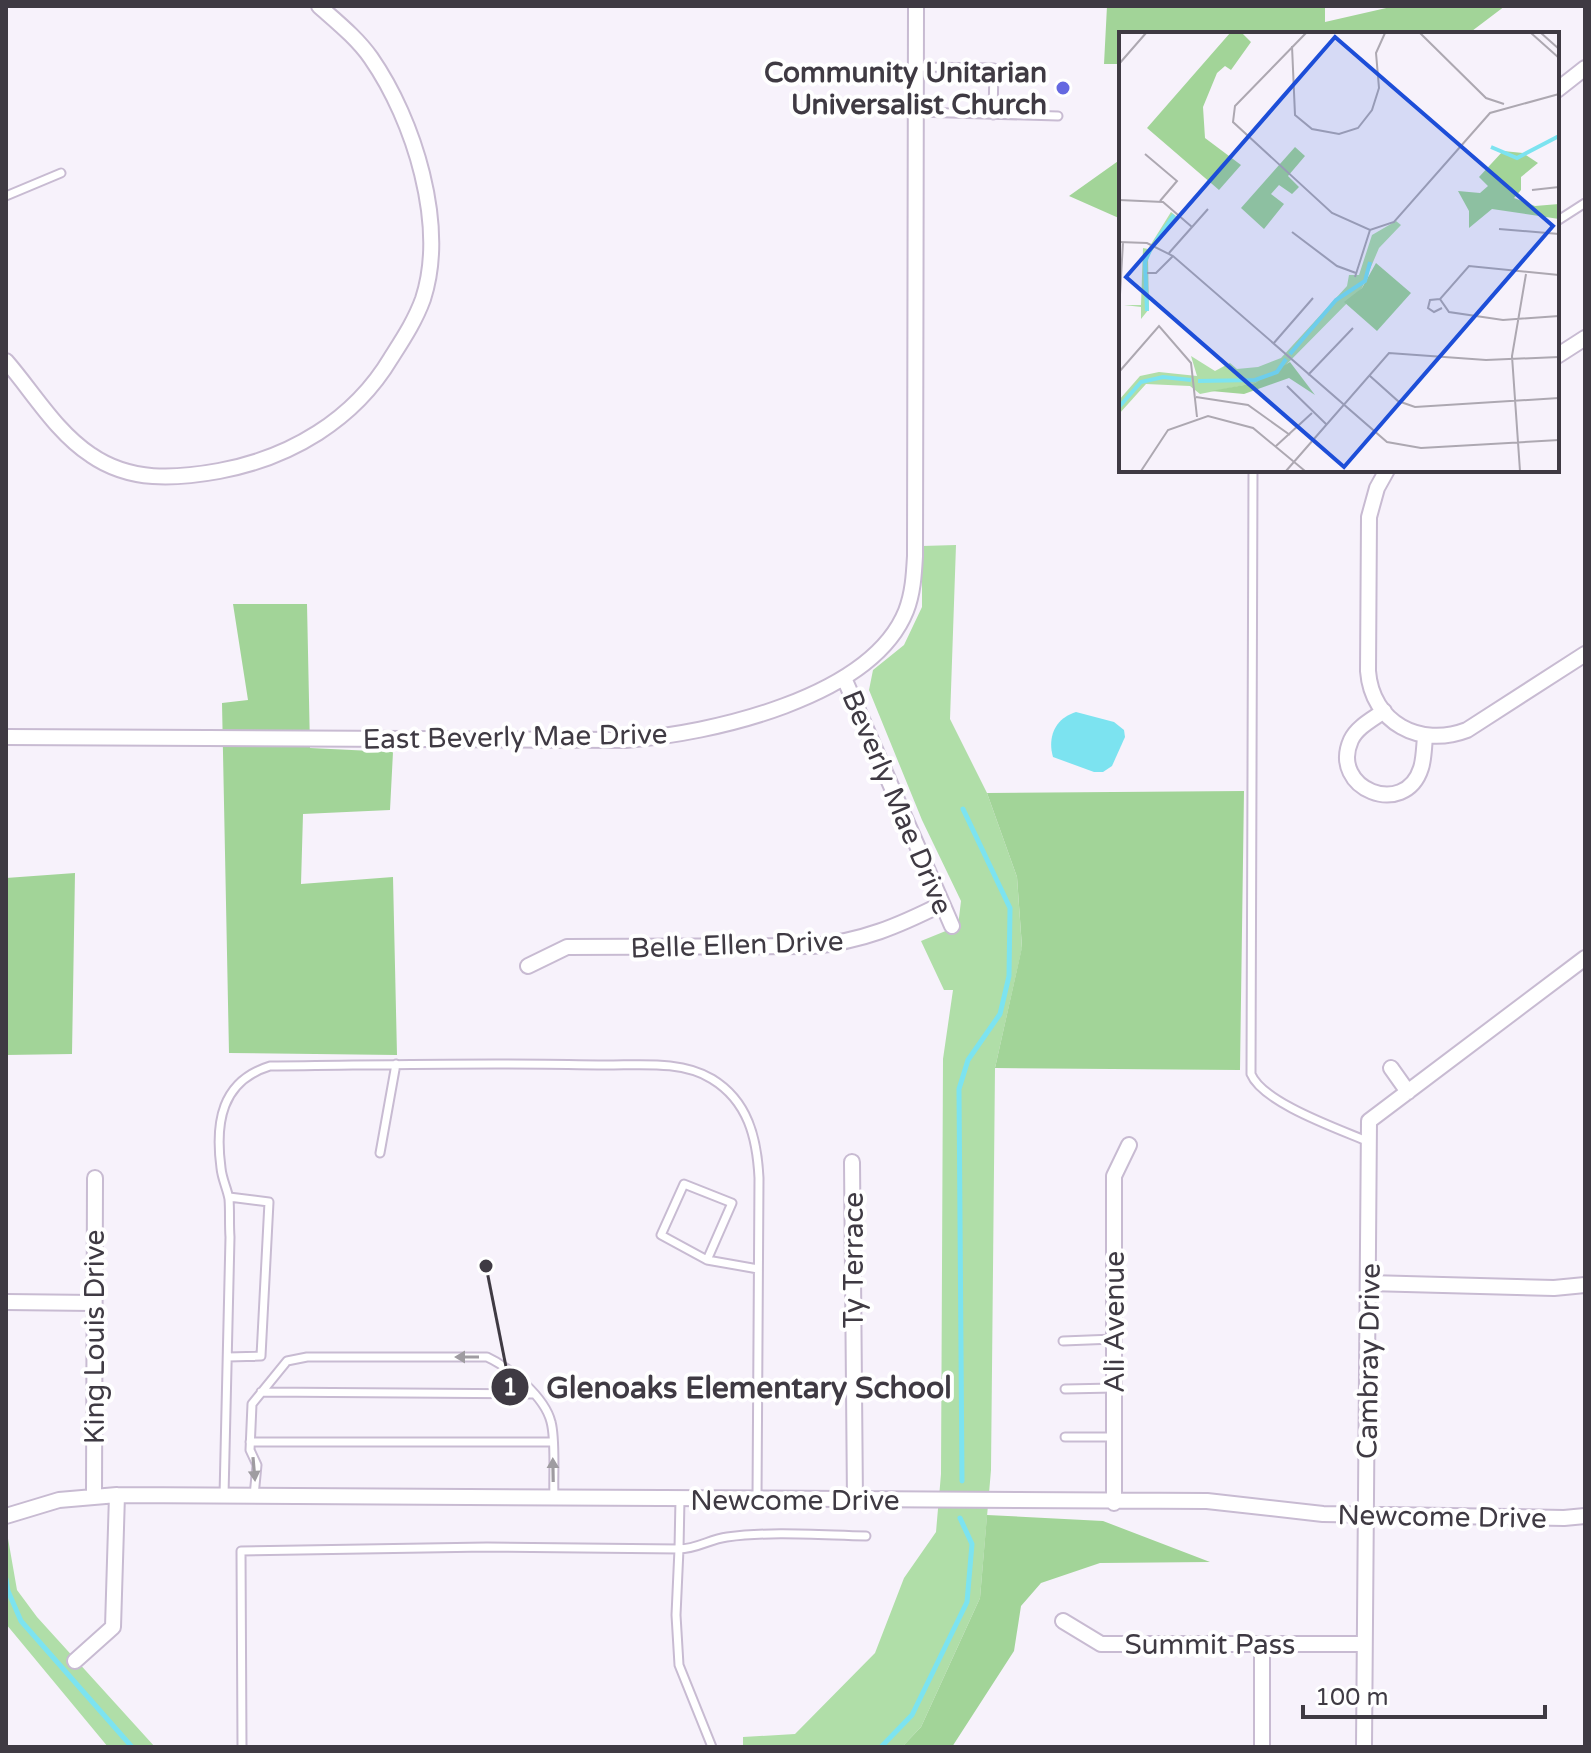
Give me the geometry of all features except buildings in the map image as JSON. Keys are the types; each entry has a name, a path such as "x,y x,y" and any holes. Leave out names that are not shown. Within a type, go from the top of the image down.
{"street":[{"path":"6,361 68,436 91,456 118,469 148,477 193,476 237,468 265,458 300,444 329,426 368,391 414,321 424,297 431,234 427,196 413,145 380,72 354,39 319,6"},
{"name":"East Beverly Mae Drive","path":"6,737 626,740 703,730 749,718 844,678 879,650 906,612 913,587 915,556 916,6"},
{"path":"1559,88 1585,68"},
{"path":"1559,355 1585,338"},
{"path":"1386,472 1377,488 1369,517 1369,688 1384,711 1418,734 1439,737 1467,730 1585,654"},
{"name":"Beverly Mae Drive","path":"844,678 952,926"},
{"path":"1384,711 1359,729 1351,739 1348,751 1354,779 1367,791 1387,796 1409,785 1421,770 1418,734"},
{"name":"Belle Ellen Drive","path":"528,966 567,947 840,944 891,930 942,904"},
{"name":"Cambray Drive","path":"1364,1747 1369,1121 1585,958"},
{"path":"1391,1068 1408,1092"},
{"name":"Ali Avenue","path":"1114,1503 1114,1176 1129,1145"},
{"name":"Ty Terrace","path":"852,1162 855,1501"},
{"name":"King Louis Drive","path":"94,1497 95,1178"},
{"path":"1369,1283 1554,1288 1585,1285"},
{"path":"6,1302 94,1303"},
{"path":"75,1661 113,1627 117,1495"},
{"name":"Newcome Drive","path":"6,1516 59,1500 117,1495 1114,1503 1207,1501 1323,1514 1585,1516"},
{"name":"Summit Pass","path":"1063,1621 1101,1644 1363,1644"},
{"path":"1262,1644 1262,1747"}],"lane":[{"path":"916,67 994,68 993,115"},
{"path":"916,112 1058,116"},
{"path":"6,196 61,173"},
{"path":"1559,220 1585,203"},
{"path":"1253,472 1251,1074 1255,1084 1272,1096 1369,1142"},
{"path":"224,1496 229,1197 221,1169 220,1120 231,1092 248,1076 270,1066 518,1063 680,1067 712,1079 740,1104 753,1131 759,1178 757,1500"},
{"path":"380,1153 396,1064"},
{"path":"707,1260 732,1203 684,1184 661,1235 707,1260 758,1269"},
{"path":"228,1357 261,1356 269,1202 229,1197"},
{"path":"1063,1341 1114,1339"},
{"path":"254,1496 257,1465 250,1450 252,1404 280,1366 295,1357 487,1357 507,1368 534,1394 552,1422 554,1498"},
{"path":"1065,1389 1114,1388"},
{"path":"261,1392 534,1394"},
{"path":"1065,1437 1114,1437"},
{"path":"250,1442 552,1442"},
{"path":"680,1499 676,1615 679,1665 712,1747"},
{"path":"242,1747 241,1551 487,1547 692,1549 724,1537 866,1536"}],"green space":[{"path":"1107,6 1325,6 1325,22 1395,6 1505,6 1471,32 1119,32 1119,64 1104,64"},
{"path":"1119,160 1119,218 1069,196"},
{"path":"956,545 950,719 987,793 1017,877 1022,948 995,1068 991,1470 980,1598 921,1727 902,1747 743,1747 743,1737 795,1734 875,1653 904,1578 936,1532 941,1474 943,1059 953,990 944,990 921,941 958,926 961,901 922,820 869,690 873,670 904,645 922,607 922,546"},
{"path":"233,604 307,604 310,748 393,752 390,810 303,814 301,884 393,877 397,1055 229,1053 222,703 248,700"},
{"path":"1244,791 1240,1070 995,1068 1022,947 1017,877 987,793"},
{"path":"75,873 72,1054 6,1055 6,878"},
{"path":"987,1515 1103,1521 1210,1562 1100,1563 1041,1583 1021,1606 1014,1651 952,1747 902,1747 921,1727 980,1598"},
{"path":"6,1527 17,1590 37,1617 155,1747 108,1747 6,1624"}],"water":[{"path":"1076,712 1114,722 1124,730 1125,737 1112,766 1103,772 1094,772 1053,757 1052,735 1058,723"}],"waterway":[{"path":"962,1481 959,1089 968,1060 1000,1014 1009,976 1010,908 963,809"},
{"path":"881,1747 912,1715 967,1602 972,1544 960,1518"},
{"path":"6,1579 21,1621 132,1747"}],"place":[{"name":"Community Unitarian Universalist Church","path":"1063,88"},
{"name":"Glenoaks Elementary School","path":"486,1266"}]}
